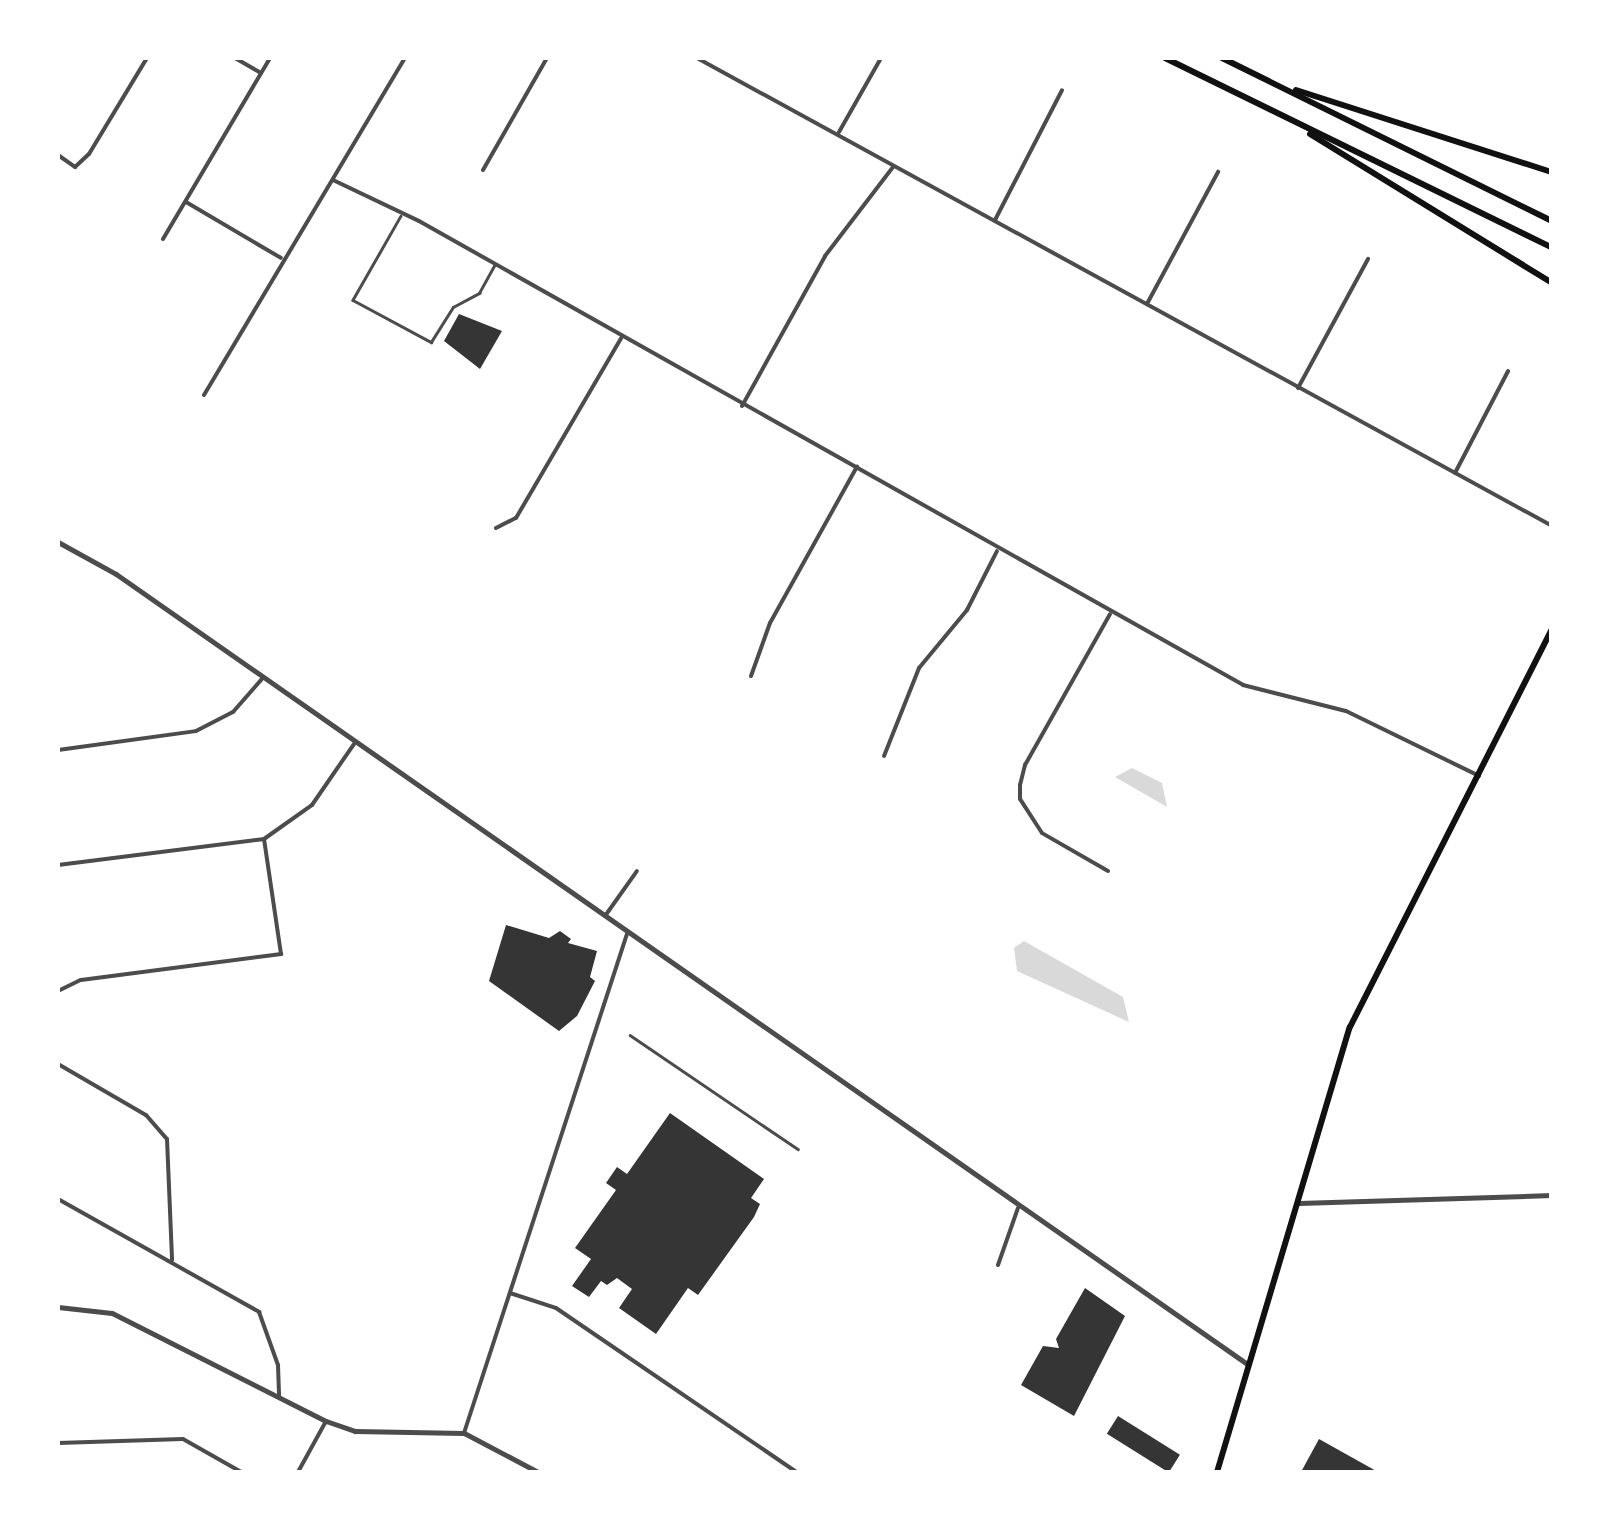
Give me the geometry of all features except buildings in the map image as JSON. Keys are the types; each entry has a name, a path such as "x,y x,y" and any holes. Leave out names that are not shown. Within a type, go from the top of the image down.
{"main road":[{"path":"1166,58 1552,248"},
{"path":"1222,58 1552,221"},
{"path":"1263,78 1552,172"},
{"path":"1286,118 1552,284"},
{"path":"1217,1472 1350,1027 1552,628"}],"street":[{"path":"58,155 75,167 89,154 147,58"},
{"path":"235,58 261,73"},
{"path":"164,239 270,58"},
{"path":"204,395 405,58"},
{"path":"483,170 547,58"},
{"path":"697,58 840,132 892,167 1148,302 1552,526"},
{"path":"840,132 882,58"},
{"path":"995,220 1062,90"},
{"path":"742,406 824,256 892,167"},
{"path":"1148,302 1218,172"},
{"path":"333,180 402,214 858,467 997,551 1243,685 1346,711 1479,776"},
{"path":"186,202 282,259"},
{"path":"1298,388 1368,259"},
{"path":"496,528 516,518 622,337"},
{"path":"1455,473 1508,370"},
{"path":"751,676 770,623 858,467"},
{"path":"58,542 116,574 260,680 1247,1364"},
{"path":"884,756 919,668 967,610 997,551"},
{"path":"1108,870 1042,833 1020,799 1020,786 1024,765 1110,614"},
{"path":"58,750 196,731 233,712 260,680"},
{"path":"58,864 264,839 312,805 354,744"},
{"path":"58,991 81,980 281,954 264,839"},
{"path":"605,917 637,870"},
{"path":"464,1433 628,934"},
{"path":"58,1064 146,1115 167,1139 172,1260"},
{"path":"1296,1203 1552,1195"},
{"path":"58,1198 258,1312 278,1365 279,1400"},
{"path":"998,1266 1018,1208"},
{"path":"510,1293 556,1308 796,1472"},
{"path":"58,1307 112,1313 326,1421 355,1430 464,1433 538,1472"},
{"path":"298,1472 326,1421"},
{"path":"58,1443 182,1439 240,1472"}],"lane":[{"path":"402,214 353,300 431,342 453,307 479,294 494,266"},
{"path":"630,1036 798,1149"}],"shaded area":[{"path":"1132,768 1162,783 1167,807 1115,777"},
{"path":"1024,941 1123,997 1129,1022 1017,971 1014,948"}]}
